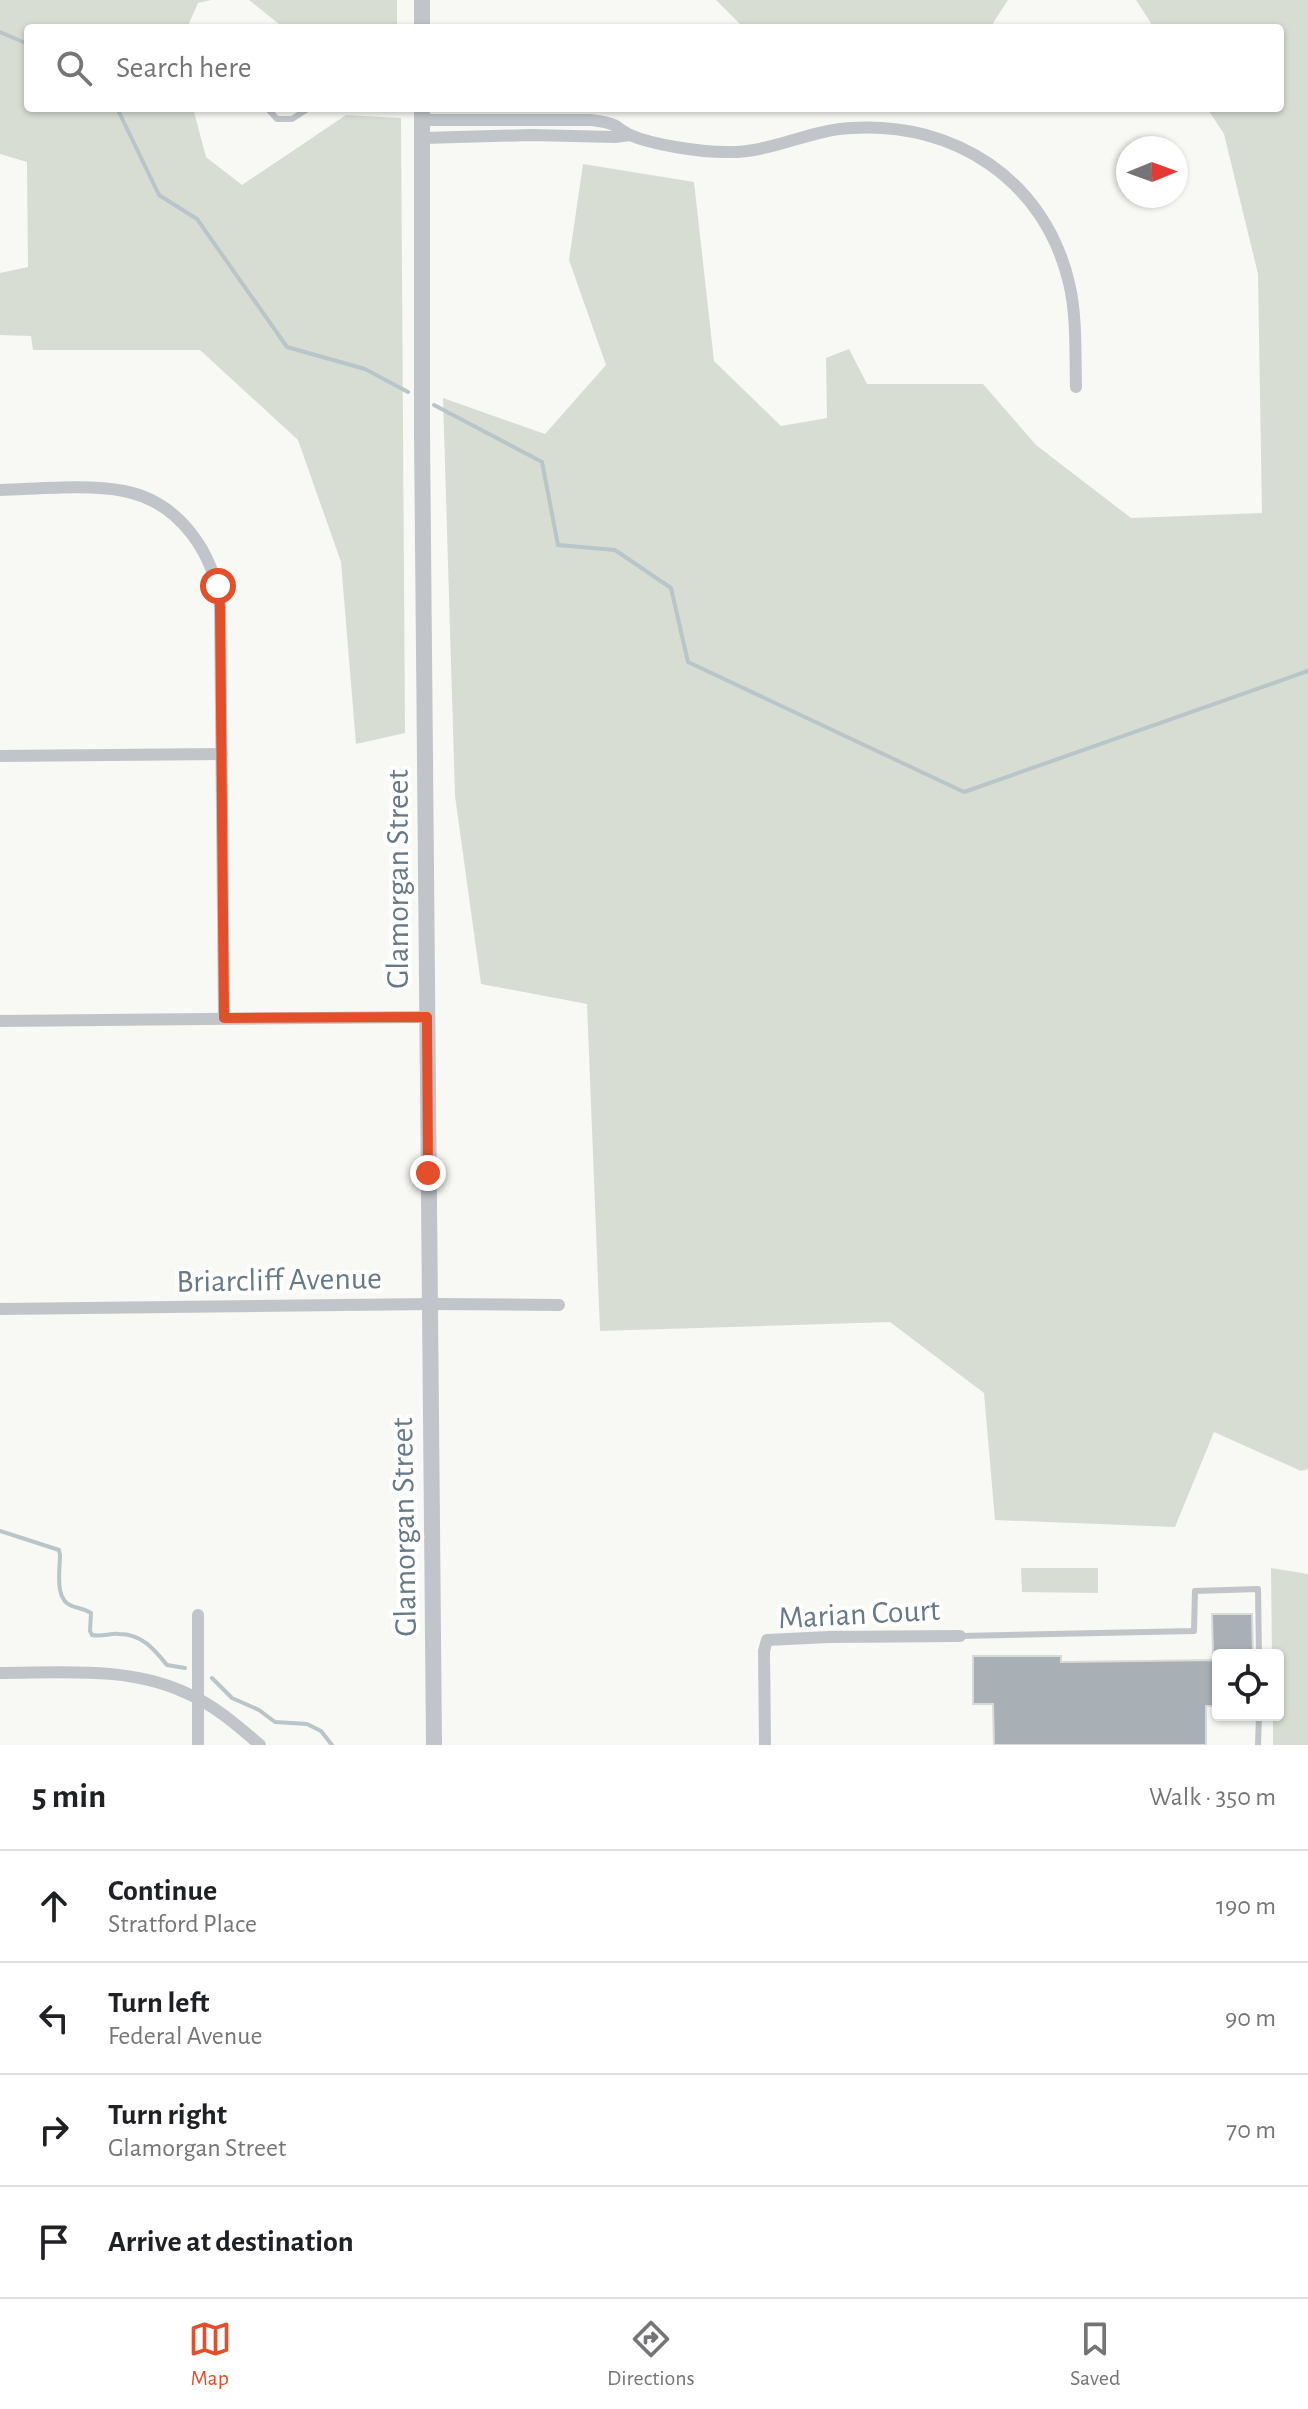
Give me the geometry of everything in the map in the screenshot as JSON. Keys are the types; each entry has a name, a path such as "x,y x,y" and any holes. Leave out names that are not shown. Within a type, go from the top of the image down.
{"street":[{"path":"422,0 422,24"},
{"path":"422,114 590,120 614,125 630,135 683,148 727,153 760,150 847,128 879,127 915,131 966,149 1001,173 1017,189 1045,223 1056,243 1072,296 1076,387"},
{"name":"Glamorgan Street","path":"422,114 421,392 434,1745"},
{"path":"531,120 531,135"},
{"path":"423,138 630,135"},
{"path":"0,490 125,491 155,502 173,514 188,529 212,566 220,607 224,1018"},
{"path":"0,756 222,754"},
{"path":"0,1021 427,1017"},
{"name":"Briarcliff Avenue","path":"0,1309 559,1305"},
{"path":"198,1615 198,1745"},
{"name":"Marian Court","path":"765,1745 764,1651 767,1640 960,1636"},
{"path":"0,1673 87,1673 161,1683 198,1699 260,1745"}],"lane":[{"path":"271,112 277,119 287,120 302,112"},
{"path":"960,1636 1194,1631 1195,1591 1258,1589 1259,1649"},
{"path":"1258,1745 1259,1721"}],"shaded area":[{"path":"0,0 211,0 198,3 189,24 24,24 24,112 194,112 206,157 242,185 346,115 401,118 405,733 356,744 341,562 298,440 200,350 33,350 31,336 0,335 0,273 28,267 27,162 0,154"},
{"path":"249,0 397,0 397,24 279,24"},
{"path":"716,0 1008,0 993,24 740,24"},
{"path":"1136,0 1308,0 1308,1469 1301,1471 1214,1432 1175,1527 995,1520 984,1393 890,1322 600,1331 587,1004 481,984 455,796 443,398 545,434 606,365 569,260 583,164 694,182 714,361 781,426 827,418 826,358 849,349 867,384 983,384 1036,445 1131,518 1262,513 1258,274 1224,134 1210,112 1284,112 1284,24 1151,24"},
{"path":"1021,1568 1098,1568 1098,1593 1022,1592"},
{"path":"1271,1568 1308,1574 1308,1745 1273,1745 1273,1721 1284,1721 1284,1649 1272,1649"}],"building":[{"path":"1212,1614 1252,1614 1253,1649 1213,1649"},
{"path":"973,1656 1061,1656 1061,1662 1212,1660 1212,1706 1206,1706 1206,1745 994,1745 993,1704 973,1704"}],"waterway":[{"path":"0,32 24,42"},
{"path":"119,112 159,195 197,219 287,347 365,369 408,392"},
{"path":"434,405 542,462 558,545 615,550 671,588 688,662 964,792 1308,671"},
{"path":"0,1531 59,1550 60,1591 66,1603 91,1613 92,1635 134,1637 152,1648 167,1665 185,1668"},
{"path":"212,1678 232,1698 259,1710 275,1722 307,1724 321,1731 332,1745"}],"route":[{"path":"218,586 224,1018 427,1017 428,1173"}]}
